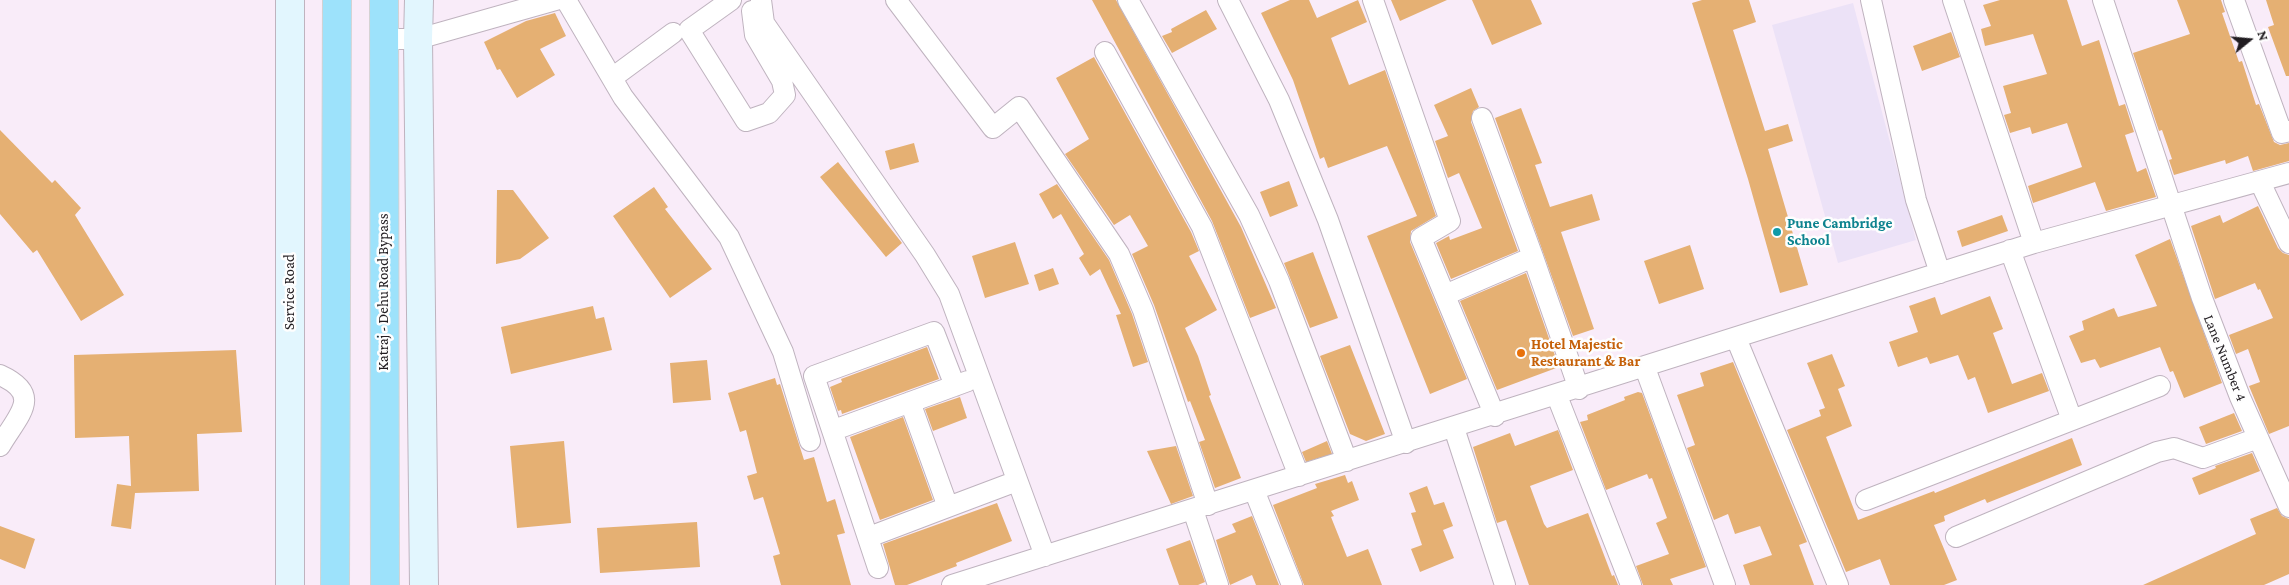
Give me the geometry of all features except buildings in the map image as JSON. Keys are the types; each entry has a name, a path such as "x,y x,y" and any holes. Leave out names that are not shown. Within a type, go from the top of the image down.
{"highway":[{"path":"335,585 337,0"},
{"name":"Katraj - Dehu Road Bypass","path":"384,0 385,585"}],"street":[{"name":"Service Road","path":"290,0 290,585"},
{"path":"419,0 424,585"},
{"path":"384,39 418,39 556,0"},
{"path":"566,0 623,97 729,238 783,352 810,441"},
{"path":"731,0 689,30 746,121 769,113 785,95 782,81 755,34 754,4"},
{"path":"896,0 993,128 1018,107 1119,254 1146,320 1201,508 1218,585"},
{"path":"1128,0 1249,215 1279,281 1347,461"},
{"path":"1228,0 1279,100 1328,220 1406,443"},
{"path":"1373,0 1450,221 1420,238 1495,416"},
{"path":"1871,0 1916,200 1940,273"},
{"path":"1953,0 2034,243"},
{"name":"Lane Number 4","path":"2103,0 2202,298 2258,438 2289,507"},
{"path":"2234,0 2282,133 2289,131"},
{"path":"754,4 764,23 925,255 949,294 1045,556"},
{"path":"612,78 674,33"},
{"path":"1105,52 1202,228 1299,476"},
{"path":"1482,118 1579,389"},
{"path":"952,585 1495,416 2010,250 2289,174"},
{"path":"2260,182 2289,243"},
{"path":"2010,250 2072,420"},
{"path":"1444,295 1533,257"},
{"path":"878,568 834,430 814,376 934,332 954,386"},
{"path":"1736,338 1838,585"},
{"path":"1645,368 1725,585"},
{"path":"0,375 20,385 25,394 24,405 0,446"},
{"path":"834,430 979,377"},
{"path":"1866,500 2160,386"},
{"path":"1557,396 1631,585"},
{"path":"910,402 948,507"},
{"path":"1454,428 1504,585"},
{"path":"1956,537 2157,452 2174,448 2204,458 2258,438"},
{"path":"869,537 1017,481"},
{"path":"1254,490 1292,585"}],"shaded area":[{"path":"1853,3 1916,240 1838,263 1772,25"}],"place":[{"name":"Pune Cambridge School","path":"1777,232"},
{"name":"Hotel Majestic Restaurant & Bar","path":"1521,353"}]}
